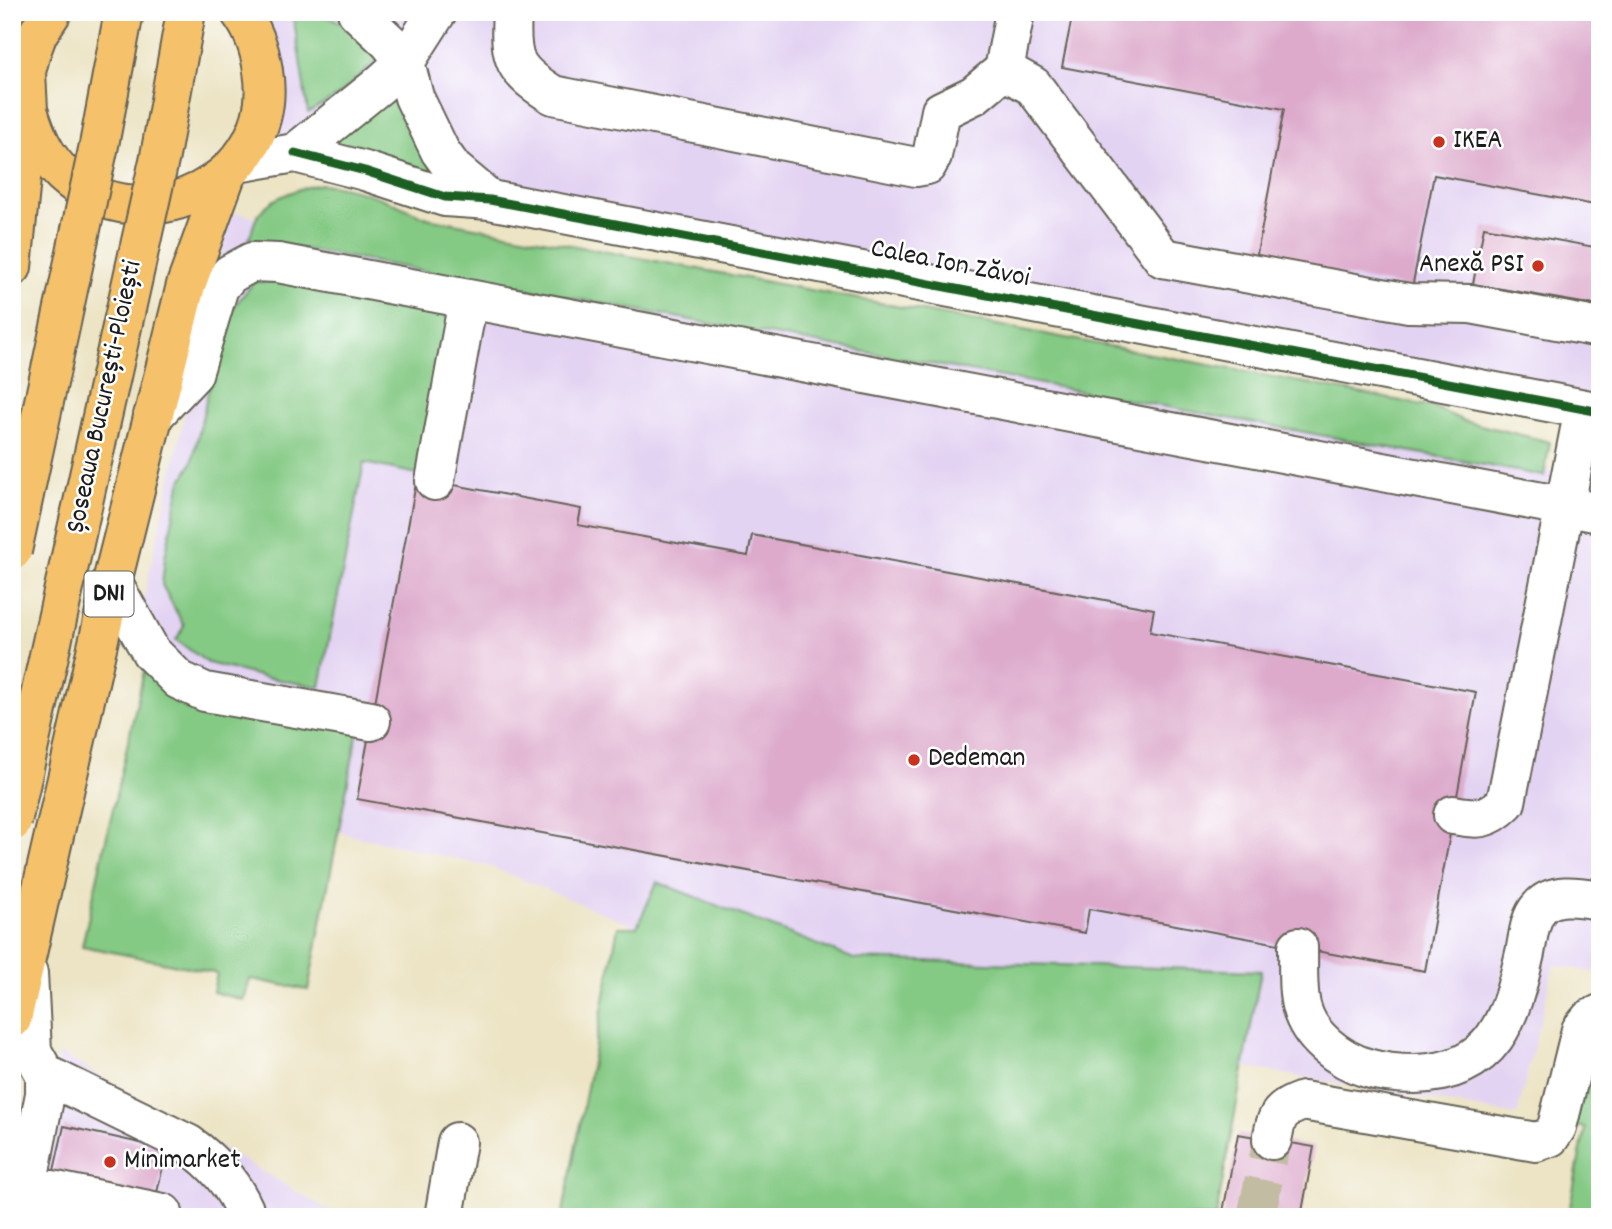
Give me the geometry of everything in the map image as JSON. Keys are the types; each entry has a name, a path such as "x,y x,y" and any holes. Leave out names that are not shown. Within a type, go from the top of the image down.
{"highway":[{"path":"12,551 96,159 124,12"},
{"name":"Șoseaua București-Ploiești","path":"12,822 160,156 186,12"},
{"name":"DN1","path":"12,267 25,89 31,51 38,33 51,13"},
{"name":"DN1","path":"22,124 36,134 47,156 64,174 84,189 109,199 158,206 205,190 231,169 252,141 258,124 265,91 261,57 245,14"},
{"name":"DN1","path":"12,1019 112,582 186,285 231,169"}],"street":[{"name":"Calea Ion Zăvoi","path":"357,12 390,42 405,62 414,97 440,151 453,169 490,200"},
{"path":"231,169 295,153 377,88 405,62 437,12"},
{"path":"512,12 510,39 514,62 528,79 553,95 916,167 928,165 942,111 974,95 1004,70 1015,12"},
{"path":"1004,70 1033,86 1163,258 1409,303 1471,304 1600,328"},
{"name":"Calea Ion Zăvoi","path":"295,153 365,171 445,197 490,200 1592,411"},
{"path":"153,416 193,374 219,287 230,274 252,262 278,263 1582,509"},
{"path":"435,481 468,300"},
{"path":"1453,815 1478,819 1494,814 1506,802 1535,661 1582,509 1592,411"},
{"path":"112,582 151,652 179,680 205,692 371,721"},
{"path":"1298,947 1299,1003 1304,1020 1331,1049 1368,1069 1394,1074 1442,1071 1468,1062 1489,1046 1502,1026 1514,1000 1533,918 1540,906 1567,896 1600,900"},
{"path":"27,953 32,1051 45,1074 42,1115 25,1201 163,1213 162,1217"},
{"path":"1272,1140 1276,1118 1285,1107 1303,1101 1536,1142 1550,1137 1557,1127 1581,1030 1590,1019 1600,1014"},
{"path":"45,1074 188,1144 205,1156 221,1170 247,1217"},
{"path":"444,1217 457,1142"}],"shaded area":[{"path":"246,12 1600,12 1600,412 252,141"},
{"path":"230,212 1600,481 1600,973 1554,965 1517,1115 1244,1067 1261,971 854,959 657,882 637,927 489,866 337,832 362,709 205,677 164,647 143,602"},
{"path":"60,1053 340,1217 20,1217 42,1115"}],"green space":[{"path":"299,12 334,19 361,37 377,54 376,61 339,95 308,113 293,14"},
{"path":"392,87 439,170 435,180 327,142"},
{"path":"320,184 362,192 427,218 1433,407 1464,421 1550,442 1544,476 249,239 257,217 268,204 294,191"},
{"path":"283,281 456,314 423,475 364,463 320,687 263,677 208,663 176,640 184,626 162,585 180,484 192,463 220,339 235,305 254,282"},
{"path":"144,671 358,730 308,990 250,979 244,1000 213,992 217,973 82,946"},
{"path":"657,882 854,959 1261,971 1216,1217 562,1217 618,927 637,927"},
{"path":"1600,1037 1600,1217 1568,1217 1585,1128 1575,1126 1592,1042"}],"building":[{"name":"IKEA","path":"1073,12 1600,12 1600,206 1434,175 1412,288 1256,259 1284,109 1062,67"},
{"name":"Anexă PSI","path":"1484,227 1600,248 1600,306 1473,284"},
{"name":"Dedeman","path":"417,478 581,509 578,525 748,556 752,535 1154,609 1150,632 1476,692 1425,971 1089,909 1085,933 357,799"},
{"name":"Minimarket","path":"64,1126 167,1149 156,1197 130,1217 34,1217 53,1175"},
{"path":"1238,1134 1314,1147 1301,1217 1222,1217"}],"tunnel":[{"path":"1256,1217 1272,1140"}],"cycle path":[{"path":"295,153 365,171 445,197 490,200 1600,412"}],"place":[{"name":"IKEA","path":"1439,142"},
{"name":"Anexă PSI","path":"1538,266"},
{"name":"Dedeman","path":"914,760"},
{"name":"Minimarket","path":"110,1162"}]}
